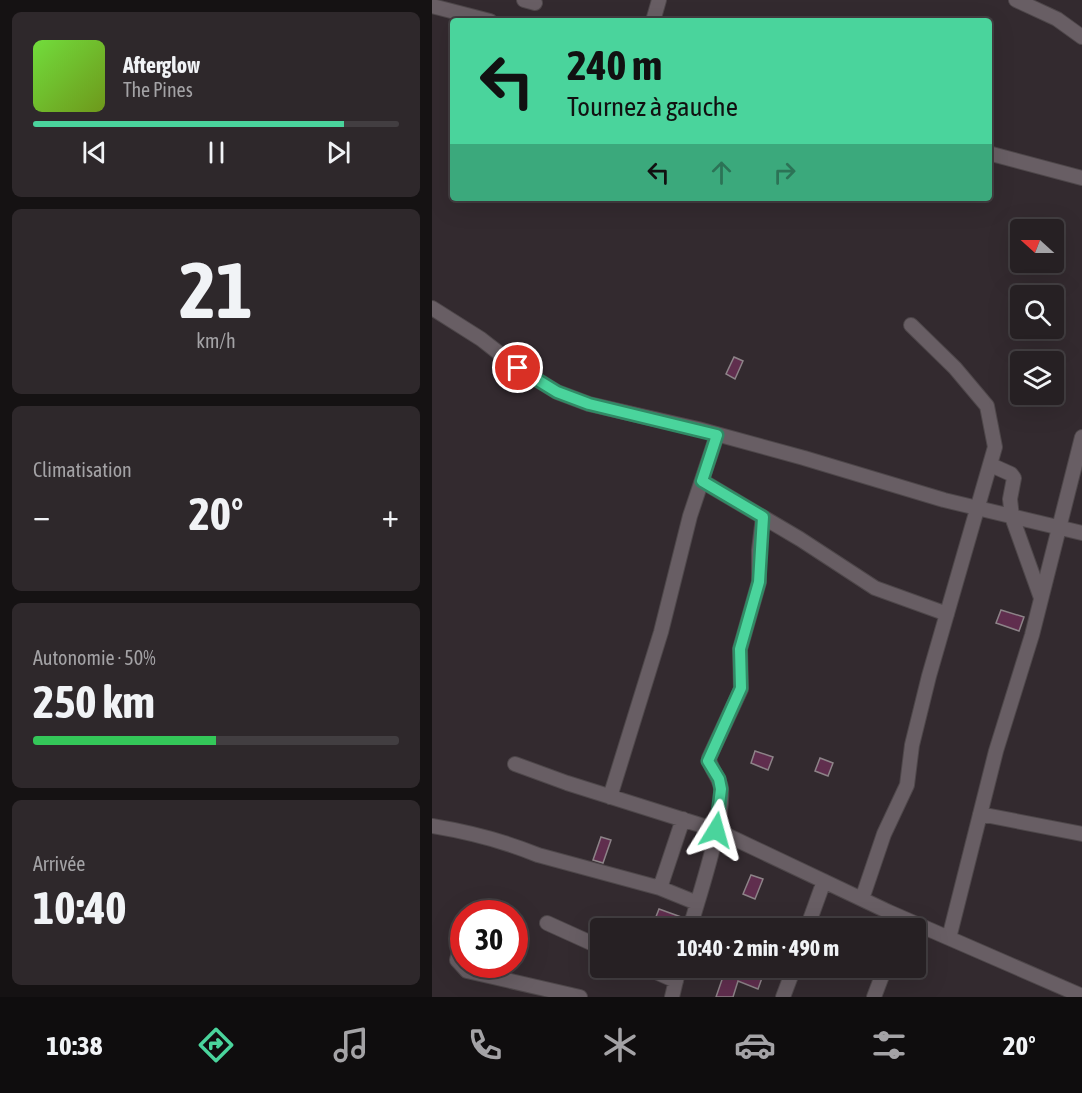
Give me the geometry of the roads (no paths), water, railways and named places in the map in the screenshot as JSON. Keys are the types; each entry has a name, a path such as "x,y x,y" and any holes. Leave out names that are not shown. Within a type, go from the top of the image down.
{"street":[{"path":"654,18 659,0"},
{"path":"1016,0 1057,20 1082,37"},
{"path":"436,8 478,18"},
{"path":"992,154 1082,178"},
{"path":"432,308 481,339 518,368 557,392 589,404 717,435 977,508 1082,533"},
{"path":"862,899 884,834 907,785 912,746 995,447 987,406 955,368 911,325"},
{"path":"610,797 661,632 690,516 717,435"},
{"path":"949,938 980,814 1041,598 1082,437"},
{"path":"991,465 1011,474 1014,478 1010,500 1012,517 1041,598"},
{"path":"702,481 875,588 947,614"},
{"path":"693,918 716,830 721,789 719,779 708,761 741,688 740,649 759,582 763,517"},
{"path":"515,764 716,830 862,899 893,918"},
{"path":"980,814 1082,834"},
{"path":"660,888 683,819"},
{"path":"432,826 468,832 538,855 660,888 697,903"},
{"path":"811,918 824,881"},
{"path":"547,923 590,942"},
{"path":"926,931 949,938 1082,996"},
{"path":"497,978 580,997"},
{"path":"672,997 677,978"},
{"path":"783,997 790,978"},
{"path":"874,997 881,978"}]}
